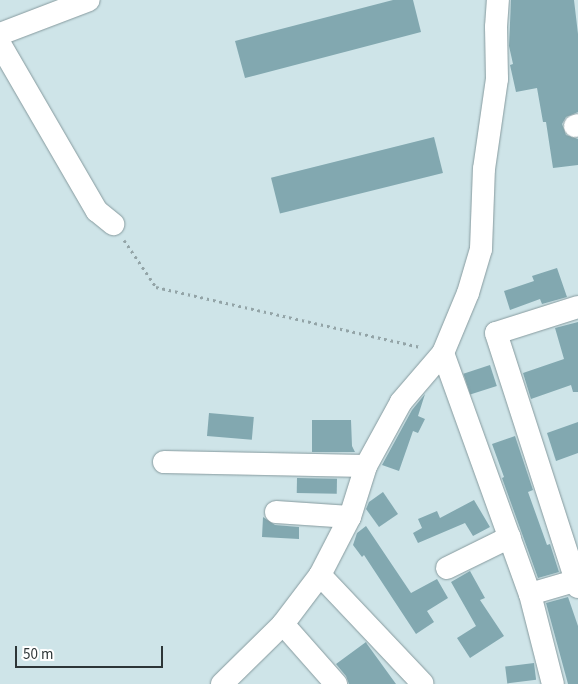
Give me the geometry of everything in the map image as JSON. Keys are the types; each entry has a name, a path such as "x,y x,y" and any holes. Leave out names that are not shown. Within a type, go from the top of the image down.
{"street":[{"path":"0,34 89,0"},
{"path":"235,680 283,624 320,575 350,517 366,466 401,402 443,353 468,293 482,249 484,169 497,79 496,27 498,0"},
{"path":"0,44 97,211 113,224"},
{"path":"530,594 577,582 496,333 578,307"},
{"path":"443,353 530,594 552,684"},
{"path":"164,462 366,466"},
{"path":"276,512 350,517"},
{"path":"447,568 510,537"},
{"path":"320,575 422,683"},
{"path":"283,624 336,684"}],"path":[{"path":"113,224 156,288 443,353"}],"building":[{"path":"393,0 413,0 421,32 245,78 235,41"},
{"path":"511,0 574,0 578,34 578,112 566,117 562,124 566,135 578,139 578,165 553,168 546,122 543,122 537,88 516,92 510,65 513,64 509,46"},
{"path":"434,137 443,173 280,214 271,178"},
{"path":"557,268 567,297 542,304 540,299 510,310 504,291 534,281 532,276"},
{"path":"578,322 578,392 573,392 571,385 531,399 523,373 564,359 555,328"},
{"path":"490,365 497,386 470,395 463,374"},
{"path":"425,394 418,416 425,419 418,433 413,431 399,471 382,465 412,410"},
{"path":"209,413 254,417 252,440 207,436"},
{"path":"312,420 351,420 352,446 355,452 312,452"},
{"path":"578,422 578,453 556,461 547,433"},
{"path":"515,436 533,490 528,492 547,545 550,544 559,572 538,578 502,478 504,477 492,444"},
{"path":"297,478 337,479 337,494 297,493"},
{"path":"383,492 398,514 379,527 366,509 369,502"},
{"path":"474,500 490,527 473,536 465,523 418,543 413,533 422,528 418,519 437,511 440,518"},
{"path":"263,517 275,525 299,527 299,539 262,537"},
{"path":"366,526 411,593 437,579 448,598 427,611 434,622 416,634 364,555 362,557 353,545 357,533"},
{"path":"470,571 485,598 480,600 504,636 470,658 457,638 476,626 451,582"},
{"path":"568,597 578,626 578,684 568,684 546,603"},
{"path":"366,642 396,684 349,684 346,676 336,664"},
{"path":"534,663 536,680 507,683 505,667"}]}
